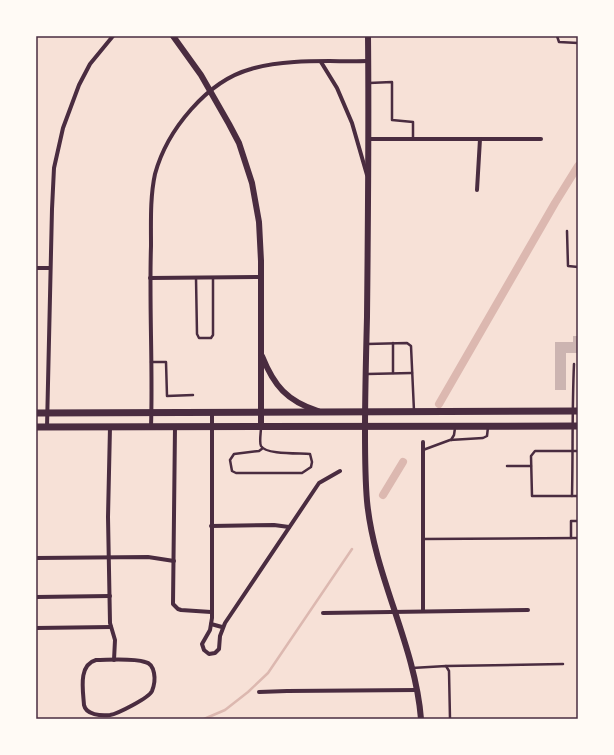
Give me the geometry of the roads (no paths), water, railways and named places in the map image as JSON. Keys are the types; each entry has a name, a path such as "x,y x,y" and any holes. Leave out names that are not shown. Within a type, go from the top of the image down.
{"main road":[{"path":"36,413 576,411"},
{"path":"36,427 576,426"}],"street":[{"path":"47,428 50,268 54,168 63,128 71,103 90,64 113,36"},
{"path":"174,36 210,90 240,143 252,183 259,222 261,277 261,427"},
{"path":"368,36 369,183 365,412 366,484 370,525 394,612 406,644 417,690 421,719"},
{"path":"151,427 150,278 152,200 154,181 158,165 166,146 184,118 210,90 232,77 250,69 280,63 368,61"},
{"path":"321,62 337,88 352,123 369,183"},
{"path":"369,139 541,139"},
{"path":"477,190 480,139"},
{"path":"36,268 50,268"},
{"path":"150,278 261,277"},
{"path":"261,353 268,372 282,391 299,404 322,412"},
{"path":"212,412 211,624 202,644 204,650 209,654 215,653 219,649 222,627 319,483 340,471"},
{"path":"110,427 108,517 111,627 114,640 114,660"},
{"path":"175,427 173,604 181,610 211,612"},
{"path":"423,442 423,611"},
{"path":"211,526 274,525 290,527"},
{"path":"36,558 148,557 174,561"},
{"path":"36,597 110,596"},
{"path":"322,613 528,610"},
{"path":"211,624 222,627"},
{"path":"36,628 111,627"},
{"path":"114,660 141,661 150,664 154,676 152,692 145,698 111,715 90,713 85,709 84,705 85,669 92,661 114,660"},
{"path":"259,692 417,690"}],"lane":[{"path":"557,36 559,42 578,43"},
{"path":"368,83 392,82 392,120 413,122 413,139"},
{"path":"567,231 568,266 578,267"},
{"path":"196,278 197,334 199,338 211,338 213,335 213,277"},
{"path":"393,343 393,373"},
{"path":"366,344 407,343 411,346 414,412"},
{"path":"151,362 166,362 167,396 193,395"},
{"path":"572,496 573,451 576,426 576,411 573,396 574,364"},
{"path":"366,374 412,373"},
{"path":"573,396 578,395"},
{"path":"451,440 454,435 455,426"},
{"path":"423,450 451,440 483,438 487,436 488,426"},
{"path":"261,427 261,446 263,448 272,452 310,454 312,462 310,467 302,473 236,473 232,471 230,460 234,454 259,451 263,448"},
{"path":"578,451 535,451 531,456 532,496 578,496"},
{"path":"507,466 531,466"},
{"path":"573,474 578,474"},
{"path":"571,538 571,521 578,521"},
{"path":"423,539 578,538"},
{"path":"412,668 563,664"},
{"path":"446,666 449,671 450,719"}],"waterway":[{"path":"439,404 555,203 578,166"},
{"path":"383,495 403,462"},
{"path":"204,719 225,710 248,692 268,673 352,549"}]}
